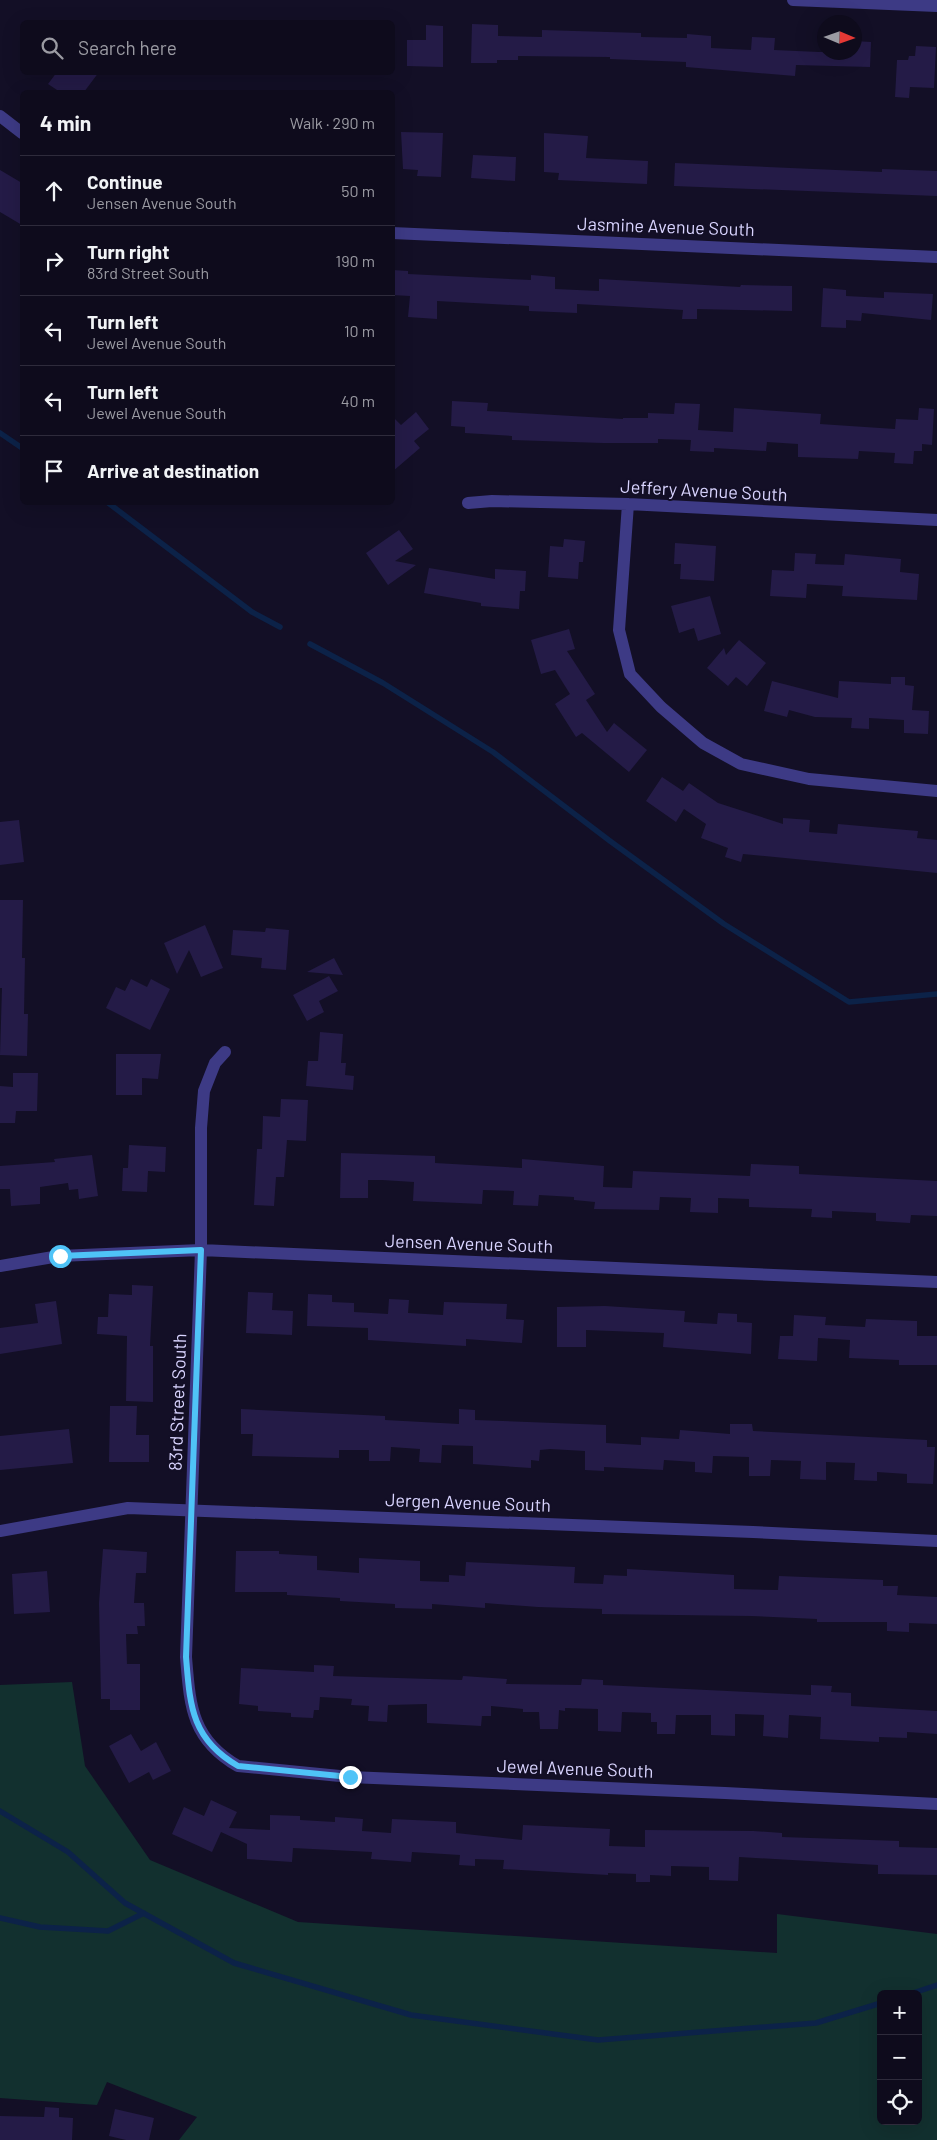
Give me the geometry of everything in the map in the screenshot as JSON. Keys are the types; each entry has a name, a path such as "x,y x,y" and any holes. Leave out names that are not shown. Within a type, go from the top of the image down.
{"street":[{"path":"793,0 937,6"},
{"path":"0,116 20,132"},
{"name":"Jasmine Avenue South","path":"395,233 937,257"},
{"name":"Jeffery Avenue South","path":"468,503 492,501 628,504 937,520"},
{"path":"628,504 619,630 630,674 661,707 703,743 741,764 809,779 937,791"},
{"name":"83rd Street South","path":"217,1751 204,1737 190,1706 186,1657 201,1250 201,1128 204,1092 215,1063 225,1052"},
{"name":"Jensen Avenue South","path":"0,1266 60,1256 201,1250 937,1282"},
{"name":"Jergen Avenue South","path":"0,1531 128,1508 192,1509 937,1541"},
{"name":"Jewel Avenue South","path":"217,1751 223,1758 238,1766 350,1777 715,1792 937,1804"}],"green space":[{"path":"72,1682 85,1766 150,1860 298,1922 777,1953 777,1914 937,1934 937,2140 179,2140 197,2117 107,2082 97,2105 0,2098 0,1685"}],"building":[{"path":"472,24 498,25 498,36 542,37 542,30 641,33 641,37 687,38 687,34 711,36 711,48 751,50 752,37 775,38 774,50 817,52 817,60 862,60 862,41 871,42 870,67 796,65 795,76 686,67 686,62 610,59 610,57 518,56 518,60 497,60 497,63 471,63"},
{"path":"426,25 443,26 443,67 407,66 407,40 426,40"},
{"path":"916,46 936,47 934,88 910,87 909,98 895,97 897,60 908,60 909,56 915,56"},
{"path":"55,75 97,75 86,90 57,90 48,84"},
{"path":"401,132 443,133 441,177 417,176 418,170 403,169"},
{"path":"544,133 588,136 586,158 648,161 647,184 558,180 559,173 544,172"},
{"path":"473,155 516,157 515,181 471,178"},
{"path":"675,163 882,172 882,169 937,171 937,196 674,186"},
{"path":"0,170 20,182 20,224 0,212"},
{"path":"395,270 408,271 408,274 531,280 531,275 555,277 555,289 599,291 599,279 740,287 741,285 792,286 792,311 697,309 697,319 682,319 683,310 577,304 577,313 529,311 529,306 437,301 437,319 408,317 410,296 395,295"},
{"path":"823,288 846,290 846,296 884,298 884,292 933,294 931,320 862,313 861,321 846,320 846,328 821,327"},
{"path":"452,401 488,403 487,411 623,419 648,418 648,413 674,414 675,403 700,404 698,430 733,432 734,408 821,414 820,424 895,429 896,419 918,420 919,408 934,409 932,445 922,444 922,451 914,451 913,464 894,463 895,453 859,451 858,459 798,457 798,444 767,442 766,451 714,448 714,452 690,451 691,440 658,439 658,443 603,443 512,440 512,436 465,433 465,427 451,426"},
{"path":"416,412 429,429 414,441 420,448 395,469 395,419 401,425"},
{"path":"399,530 413,549 395,561 416,565 388,585 366,553"},
{"path":"564,539 585,541 583,562 579,562 578,579 548,577 550,546 563,547"},
{"path":"675,543 716,546 714,581 680,579 681,564 674,564"},
{"path":"795,553 816,554 815,564 844,565 845,554 901,559 900,572 919,574 917,600 842,596 843,586 807,584 806,598 770,596 772,570 794,571"},
{"path":"429,568 495,579 495,569 526,571 525,591 520,591 519,609 481,606 481,603 424,593"},
{"path":"710,596 721,634 698,641 694,628 679,633 671,606"},
{"path":"569,629 575,649 567,651 595,694 586,700 607,732 614,723 647,750 629,772 582,733 576,737 555,704 570,694 555,670 541,674 531,640"},
{"path":"739,640 766,663 747,686 736,677 728,686 707,668 724,648 726,655"},
{"path":"891,677 905,677 905,685 914,686 912,710 929,711 928,734 904,733 904,720 869,718 869,729 851,728 852,718 815,717 789,710 787,717 764,711 772,681 838,698 839,681 891,684"},
{"path":"662,777 683,791 689,783 718,803 783,824 783,818 810,820 809,832 837,834 838,824 918,831 917,838 937,840 937,873 743,854 741,862 725,857 728,848 701,838 706,824 684,809 676,822 646,801"},
{"path":"19,820 24,862 0,865 0,822"},
{"path":"0,900 23,900 22,958 25,958 24,1014 28,1014 27,1056 0,1055 2,988 0,988"},
{"path":"205,925 223,968 201,977 189,950 177,974 164,943"},
{"path":"266,928 289,930 286,970 261,968 262,958 231,955 233,930 265,932"},
{"path":"334,958 343,975 307,972"},
{"path":"329,976 338,991 319,1001 324,1012 307,1021 293,995"},
{"path":"131,979 147,987 151,979 170,989 150,1030 106,1008 116,987 125,991"},
{"path":"320,1032 343,1034 341,1063 346,1063 345,1075 354,1076 353,1090 306,1086 308,1061 318,1061"},
{"path":"116,1054 161,1054 158,1079 142,1078 142,1095 116,1095"},
{"path":"13,1073 38,1073 37,1111 16,1111 15,1123 0,1123 0,1086 13,1087"},
{"path":"281,1099 308,1100 306,1141 287,1140 284,1177 276,1177 274,1206 254,1205 257,1149 262,1149 263,1116 280,1117"},
{"path":"129,1145 166,1147 165,1172 148,1171 147,1192 122,1191 123,1168 128,1168"},
{"path":"341,1153 435,1156 435,1163 522,1168 522,1159 604,1166 603,1187 632,1188 633,1171 750,1176 751,1164 799,1166 799,1174 937,1181 937,1216 911,1215 910,1223 876,1221 876,1213 832,1211 832,1218 811,1217 812,1209 749,1207 749,1199 718,1198 718,1213 690,1212 691,1198 660,1197 659,1210 594,1209 595,1202 574,1200 574,1197 539,1195 538,1206 513,1205 514,1191 483,1190 482,1204 413,1201 414,1182 382,1180 368,1180 368,1198 340,1198"},
{"path":"92,1155 98,1196 79,1199 78,1189 69,1190 68,1183 40,1187 40,1204 11,1206 10,1189 0,1189 0,1166 55,1162 54,1159"},
{"path":"132,1285 153,1286 150,1346 153,1346 153,1402 126,1401 127,1336 97,1334 98,1317 108,1317 109,1294 132,1295"},
{"path":"248,1292 273,1293 272,1310 293,1311 292,1335 246,1333"},
{"path":"308,1294 332,1295 332,1302 354,1303 354,1312 388,1314 389,1299 409,1300 408,1313 443,1315 444,1302 507,1304 506,1319 524,1320 522,1343 466,1339 466,1346 368,1340 368,1328 307,1326"},
{"path":"56,1301 62,1344 0,1354 0,1328 38,1323 35,1304"},
{"path":"605,1306 685,1311 684,1322 717,1324 718,1313 737,1314 737,1322 752,1323 751,1354 663,1347 664,1333 586,1330 586,1347 557,1347 557,1307"},
{"path":"794,1315 826,1317 825,1325 865,1327 866,1319 917,1321 917,1336 937,1336 937,1365 899,1365 899,1360 849,1358 850,1340 818,1338 817,1361 778,1359 780,1336 793,1336"},
{"path":"110,1406 137,1406 136,1435 149,1435 149,1462 109,1462"},
{"path":"241,1409 385,1416 385,1420 459,1424 459,1409 475,1410 475,1420 606,1425 606,1443 641,1445 641,1437 679,1439 680,1430 730,1434 730,1424 752,1424 753,1431 927,1440 927,1447 935,1447 933,1484 907,1483 907,1474 877,1472 877,1481 854,1480 855,1463 826,1462 826,1480 800,1479 801,1461 771,1460 770,1476 749,1476 749,1457 713,1456 712,1473 695,1472 695,1462 664,1460 663,1470 604,1467 604,1471 585,1470 585,1451 550,1449 540,1450 539,1461 531,1460 531,1468 473,1464 473,1446 442,1445 441,1463 419,1462 420,1449 391,1447 390,1461 369,1461 369,1450 339,1450 339,1458 252,1456 253,1434 241,1434"},
{"path":"69,1429 73,1463 0,1470 0,1436"},
{"path":"103,1549 147,1552 146,1573 136,1573 134,1603 144,1603 145,1626 137,1626 138,1634 126,1634 127,1664 140,1664 140,1710 110,1710 110,1699 101,1699 99,1603"},
{"path":"236,1551 279,1551 279,1554 317,1556 317,1570 359,1573 359,1558 420,1561 420,1581 449,1582 449,1575 465,1576 466,1562 575,1567 574,1583 603,1584 604,1575 627,1576 627,1569 734,1575 734,1589 778,1590 779,1576 883,1580 883,1586 898,1586 897,1595 937,1597 937,1624 909,1623 909,1632 887,1631 887,1622 817,1622 817,1619 751,1616 602,1614 602,1609 485,1603 485,1608 432,1604 432,1609 395,1608 395,1604 340,1601 340,1598 287,1595 287,1592 235,1592"},
{"path":"47,1571 50,1612 14,1614 12,1574"},
{"path":"314,1665 334,1666 333,1676 462,1680 463,1676 507,1679 506,1684 581,1685 582,1679 603,1680 603,1685 811,1695 811,1685 832,1686 831,1692 851,1693 851,1706 937,1711 937,1734 907,1732 907,1738 879,1737 879,1742 820,1739 821,1717 789,1715 788,1738 763,1736 764,1715 735,1714 735,1736 711,1735 711,1715 676,1715 675,1734 657,1734 657,1722 651,1722 651,1713 622,1712 621,1732 598,1731 598,1709 565,1708 565,1711 559,1710 558,1729 540,1729 539,1712 523,1712 523,1709 491,1706 491,1716 482,1716 481,1726 427,1723 427,1704 388,1705 387,1722 368,1721 369,1706 351,1705 352,1699 320,1697 319,1710 314,1710 313,1718 291,1717 291,1713 258,1711 258,1706 239,1704 241,1668 314,1672"},
{"path":"131,1734 141,1751 156,1742 171,1771 153,1780 149,1772 129,1783 109,1746"},
{"path":"211,1800 237,1812 229,1828 270,1830 270,1815 300,1816 300,1820 335,1822 335,1817 363,1819 362,1831 391,1833 392,1819 456,1822 456,1833 522,1840 523,1825 610,1829 609,1846 645,1847 645,1830 753,1831 782,1833 782,1837 899,1841 899,1847 937,1848 937,1875 878,1874 878,1865 739,1857 738,1881 709,1880 709,1867 671,1866 671,1876 650,1875 650,1882 636,1882 636,1874 608,1873 608,1875 503,1869 504,1860 475,1859 475,1866 459,1865 460,1855 412,1852 411,1862 371,1859 372,1852 293,1848 292,1862 247,1859 247,1844 221,1832 212,1852 172,1834 184,1807 204,1816"},
{"path":"45,2107 59,2108 59,2117 73,2118 72,2140 0,2140 0,2116 44,2117"},
{"path":"115,2109 154,2118 149,2140 126,2140 109,2136"}],"waterway":[{"path":"0,433 20,447"},
{"path":"111,505 252,612 280,627"},
{"path":"310,644 383,683 493,752 610,841 724,924 849,1002 937,994"},
{"path":"0,1811 68,1852 125,1903 234,1963 411,2015 598,2040 816,2023 877,2004"},
{"path":"0,1918 40,1927 108,1931 144,1913"},
{"path":"922,1990 937,1985"}],"route":[{"path":"60,1256 201,1250 186,1657 190,1706 204,1737 223,1758 238,1766 350,1777"}]}
